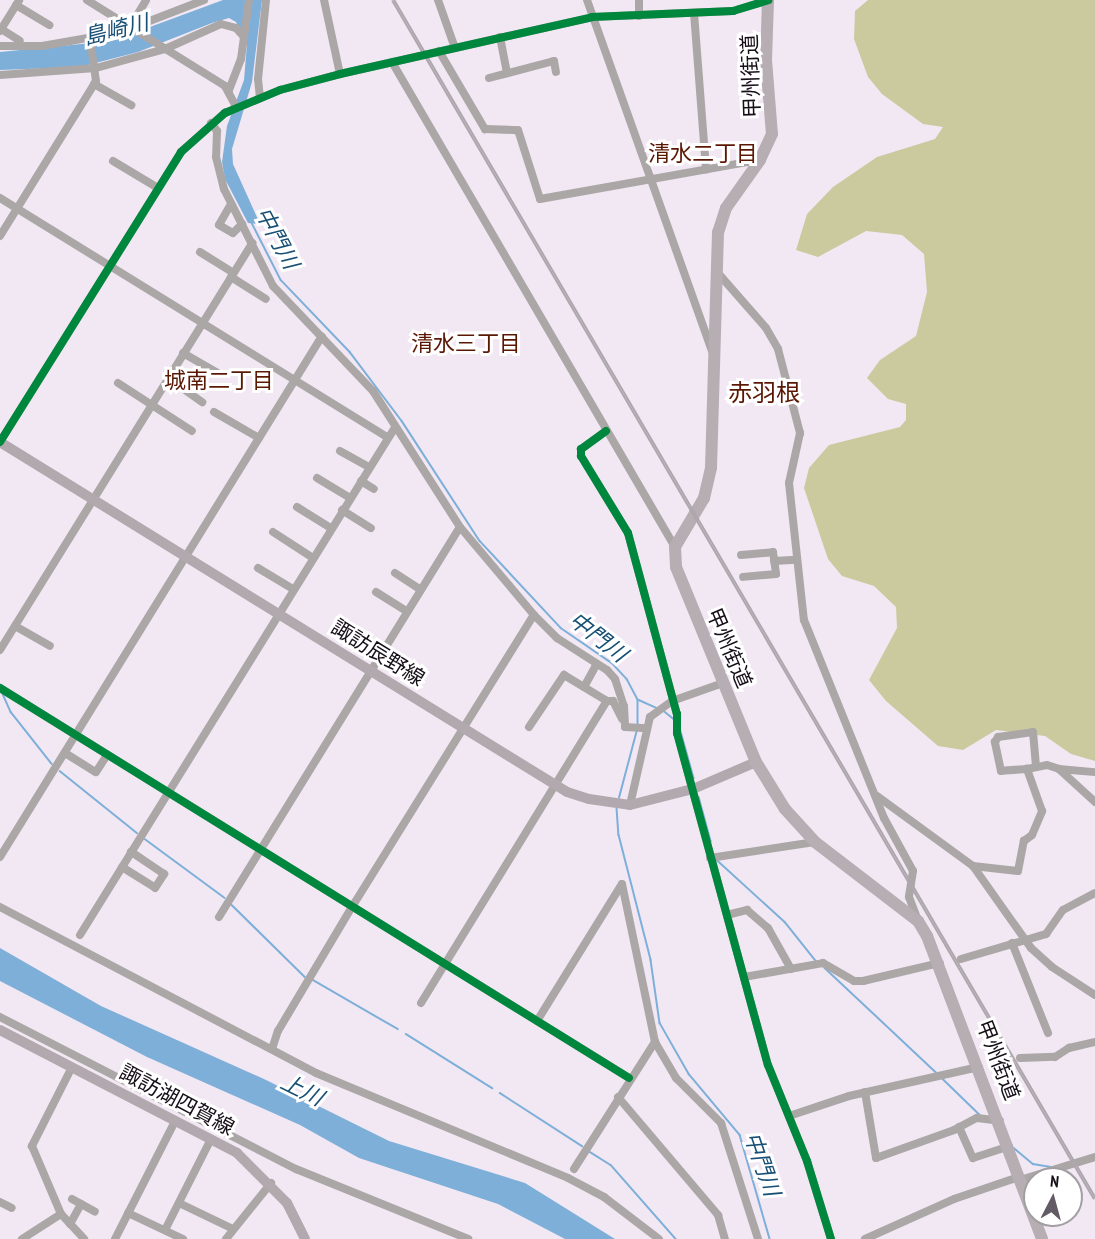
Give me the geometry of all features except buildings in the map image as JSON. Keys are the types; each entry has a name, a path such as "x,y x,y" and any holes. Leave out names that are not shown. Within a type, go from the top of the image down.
{"highway":[{"name":"甲州街道","path":"768,0 766,60 773,121 770,143 721,219 709,484 675,547 676,567 756,762 785,809 815,842 918,921 940,963 980,1067 994,1123 1009,1146 1042,1239"}],"main road":[{"name":"諏訪辰野線","path":"0,442 555,786 609,803 629,805 693,789 756,762"},
{"name":"諏訪湖四賀線","path":"0,1030 237,1153 271,1183 293,1212 305,1239"}],"street":[{"path":"87,0 229,90 236,107"},
{"path":"133,29 146,0"},
{"path":"0,46 42,46 90,40 133,29 204,0"},
{"path":"229,90 240,65 249,0"},
{"path":"260,98 258,79 266,0"},
{"path":"324,0 340,74"},
{"path":"587,0 649,180 715,358"},
{"path":"639,0 639,16"},
{"path":"0,442 181,152 211,123 236,107 340,74 592,17 733,11 768,0"},
{"path":"441,1 455,48"},
{"path":"20,41 1,30 18,2 49,25"},
{"path":"694,13 706,170"},
{"path":"0,75 95,67 164,48 221,24 236,28 244,35"},
{"path":"500,37 507,72"},
{"path":"0,236 94,84 95,67 90,40"},
{"path":"439,51 485,129 518,130 540,199 760,160"},
{"path":"489,78 554,61 556,72"},
{"path":"392,62 675,547"},
{"path":"94,84 131,105"},
{"path":"211,123 217,131 216,158 231,204 273,286 373,391 394,429 460,527 534,615 556,638 597,664 615,679 626,725"},
{"path":"113,161 158,188"},
{"path":"0,198 388,438"},
{"path":"231,204 219,225 234,233 242,224"},
{"path":"0,650 252,243"},
{"path":"200,252 266,299"},
{"path":"717,272 772,337 797,418 799,442 789,483 804,620 884,818 914,871 909,897 918,921"},
{"path":"0,857 322,336"},
{"path":"183,353 217,373"},
{"path":"168,378 202,402"},
{"path":"118,383 192,431"},
{"path":"214,412 259,438"},
{"path":"80,935 394,429"},
{"path":"606,432 581,449 581,456 628,533 693,789 714,857 727,915 768,1065 789,1116 831,1239"},
{"path":"340,451 369,467"},
{"path":"316,478 350,498"},
{"path":"361,481 374,489"},
{"path":"297,507 331,528"},
{"path":"342,510 371,528"},
{"path":"219,917 460,527"},
{"path":"273,532 313,558"},
{"path":"741,555 773,552 776,574 743,577"},
{"path":"774,561 796,560"},
{"path":"258,568 293,589"},
{"path":"394,573 420,590"},
{"path":"376,592 407,611"},
{"path":"272,1049 278,1030 352,907 534,615"},
{"path":"15,626 50,646"},
{"path":"584,687 597,664"},
{"path":"530,727 564,675 607,701 613,701 626,725"},
{"path":"629,805 646,728 659,709 672,700 723,683"},
{"path":"0,688 629,1078"},
{"path":"421,1003 607,701"},
{"path":"626,725 646,728"},
{"path":"1036,766 1033,732 998,737 995,742 1001,771 1036,766 1095,772"},
{"path":"65,753 96,772 107,755"},
{"path":"973,866 1018,871 1024,841 1032,836 1042,811 1027,769"},
{"path":"1059,769 1095,802"},
{"path":"877,796 973,866 1025,940 1052,967 1095,995"},
{"path":"714,857 815,842"},
{"path":"122,867 155,888 164,874 131,852"},
{"path":"537,1021 622,884 655,1042 676,1078 721,1123 758,1239"},
{"path":"961,959 1046,934 1063,910 1095,893"},
{"path":"0,907 316,1074 420,1120 471,1136 604,1197 658,1239"},
{"path":"727,915 747,910 774,936 790,969"},
{"path":"1012,944 1048,1033"},
{"path":"744,977 819,964 854,981 940,963"},
{"path":"0,1017 296,1169 468,1239"},
{"path":"574,1169 629,1078 655,1042"},
{"path":"1020,1058 1055,1057 1069,1048 1095,1042"},
{"path":"72,1067 32,1146 61,1214 84,1239"},
{"path":"789,1116 865,1092 980,1067"},
{"path":"865,1092 876,1158 977,1118 994,1123"},
{"path":"618,1096 718,1215 725,1239"},
{"path":"115,1239 175,1121"},
{"path":"959,1127 973,1158 1009,1146"},
{"path":"165,1230 211,1139"},
{"path":"866,1239 954,1199 1095,1157"},
{"path":"225,1239 271,1183"},
{"path":"72,1199 95,1212"},
{"path":"0,1202 12,1208"},
{"path":"179,1203 233,1229"},
{"path":"70,1224 81,1204"},
{"path":"129,1213 183,1239"},
{"path":"25,1238 61,1214"}],"shaded area":[{"path":"868,0 1095,0 1095,761 1071,754 1045,736 996,730 963,750 938,746 886,701 869,680 897,628 896,607 874,586 842,576 828,559 804,488 809,468 829,445 900,427 906,420 906,404 888,399 867,378 880,360 916,336 927,292 924,254 902,235 866,231 818,257 796,250 807,214 833,187 877,157 935,139 943,127 923,124 882,94 868,77 854,39 855,11"}],"water":[{"path":"223,0 262,0 252,82 232,149 233,164 260,224 248,223 225,179 222,162 227,126 244,80 247,44 236,22 229,18 138,52 80,67 0,70 0,52 112,41"},
{"path":"0,948 101,1006 264,1079 389,1141 525,1183 615,1239 565,1239 498,1204 359,1158 300,1125 147,1057 0,981"}],"waterway":[{"name":"中門川","path":"252,223 281,280 350,352 402,421 480,541 561,628 612,663 627,679 638,700 638,725"},
{"path":"3,694 11,712 52,764"},
{"path":"639,700 657,708"},
{"path":"664,711 674,719"},
{"path":"680,728 694,778"},
{"name":"中門川","path":"619,798 637,730"},
{"path":"60,771 137,833"},
{"path":"699,797 711,841"},
{"name":"中門川","path":"617,808 619,835 651,960 660,1023 689,1074 740,1135 770,1239"},
{"path":"145,839 225,898"},
{"path":"717,860 785,922 816,961"},
{"path":"231,904 305,977"},
{"path":"825,968 937,1073"},
{"path":"313,980 398,1029"},
{"path":"406,1034 492,1088"},
{"path":"943,1079 980,1115"},
{"path":"500,1093 582,1146"},
{"path":"1014,1148 1033,1164 1051,1167"},
{"path":"590,1152 611,1165 676,1239"}],"railway":[{"path":"393,0 1095,1199"}],"cycle path":[{"path":"0,442 181,152 225,113 280,90 340,74 592,17 733,11 768,0"},
{"path":"606,431 581,449 581,456 628,533 677,714 677,733 768,1065 807,1161 831,1239"},
{"path":"0,688 629,1078"}],"district":[{"name":"清水二丁目","path":"703,154"},
{"name":"清水三丁目","path":"466,344"},
{"name":"城南二丁目","path":"219,381"},
{"name":"赤羽根","path":"764,393"}],"water label":[{"name":"島崎川","path":"116,30"},
{"name":"上川","path":"302,1090"}]}
